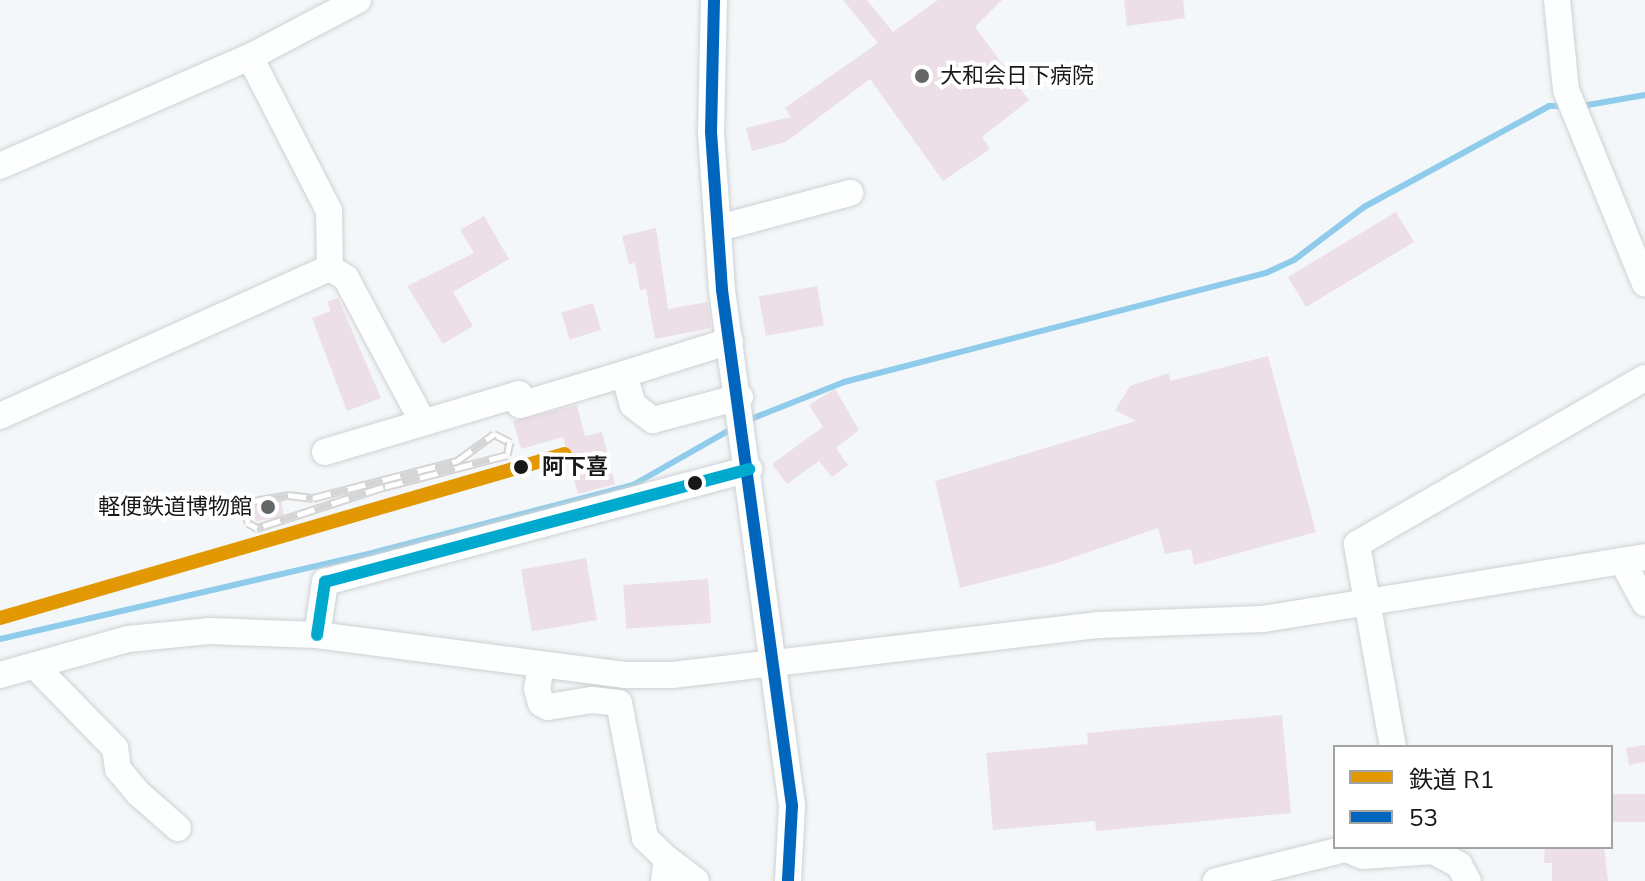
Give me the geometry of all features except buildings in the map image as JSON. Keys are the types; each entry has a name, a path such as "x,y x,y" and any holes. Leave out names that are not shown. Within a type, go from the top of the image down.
{"street":[{"path":"0,166 250,57 358,0"},
{"path":"714,0 711,132 719,228 730,341 792,806 788,881"},
{"path":"1557,0 1566,90 1645,284"},
{"path":"250,57 329,211 330,268"},
{"path":"719,228 850,193"},
{"path":"0,416 330,268"},
{"path":"330,268 346,278 423,422"},
{"path":"325,452 519,394 520,405 730,341"},
{"path":"624,374 633,405 653,420 742,417"},
{"path":"1393,745 1357,544 1645,378"},
{"path":"317,635 325,582 749,469"},
{"path":"0,675 128,639 176,632 317,635 626,675 773,664 1099,625 1263,619 1367,605 1634,559 1645,603"},
{"path":"541,665 537,689 541,703 548,707 592,700 619,703 645,838 666,870 696,881"},
{"path":"35,666 115,748 118,769 138,793 178,828"},
{"path":"1216,881 1282,872 1347,849"},
{"path":"1352,849 1363,856 1433,851 1459,865 1468,881"}],"waterway":[{"path":"1582,106 1645,95"},
{"path":"746,421 844,382 1266,273 1294,260 1364,207 1549,106 1567,106"},
{"path":"0,639 376,552 633,485 733,428"}],"railway":[{"path":"494,434 510,442 507,455 383,487 257,528 248,523 246,508 254,501 288,495 313,498 457,461 494,434"},
{"path":"430,495 565,454"}],"rail line":[{"name":"R1","path":"0,618 565,454"}],"transit line":[{"name":"53","path":"714,0 711,132 722,290 792,806 788,881"},
{"path":"317,635 325,582 749,469"}],"place":[{"name":"大和会日下病院","path":"922,76"},
{"name":"阿下喜","path":"521,467"},
{"name":"軽便鉄道博物館","path":"268,507"}]}
